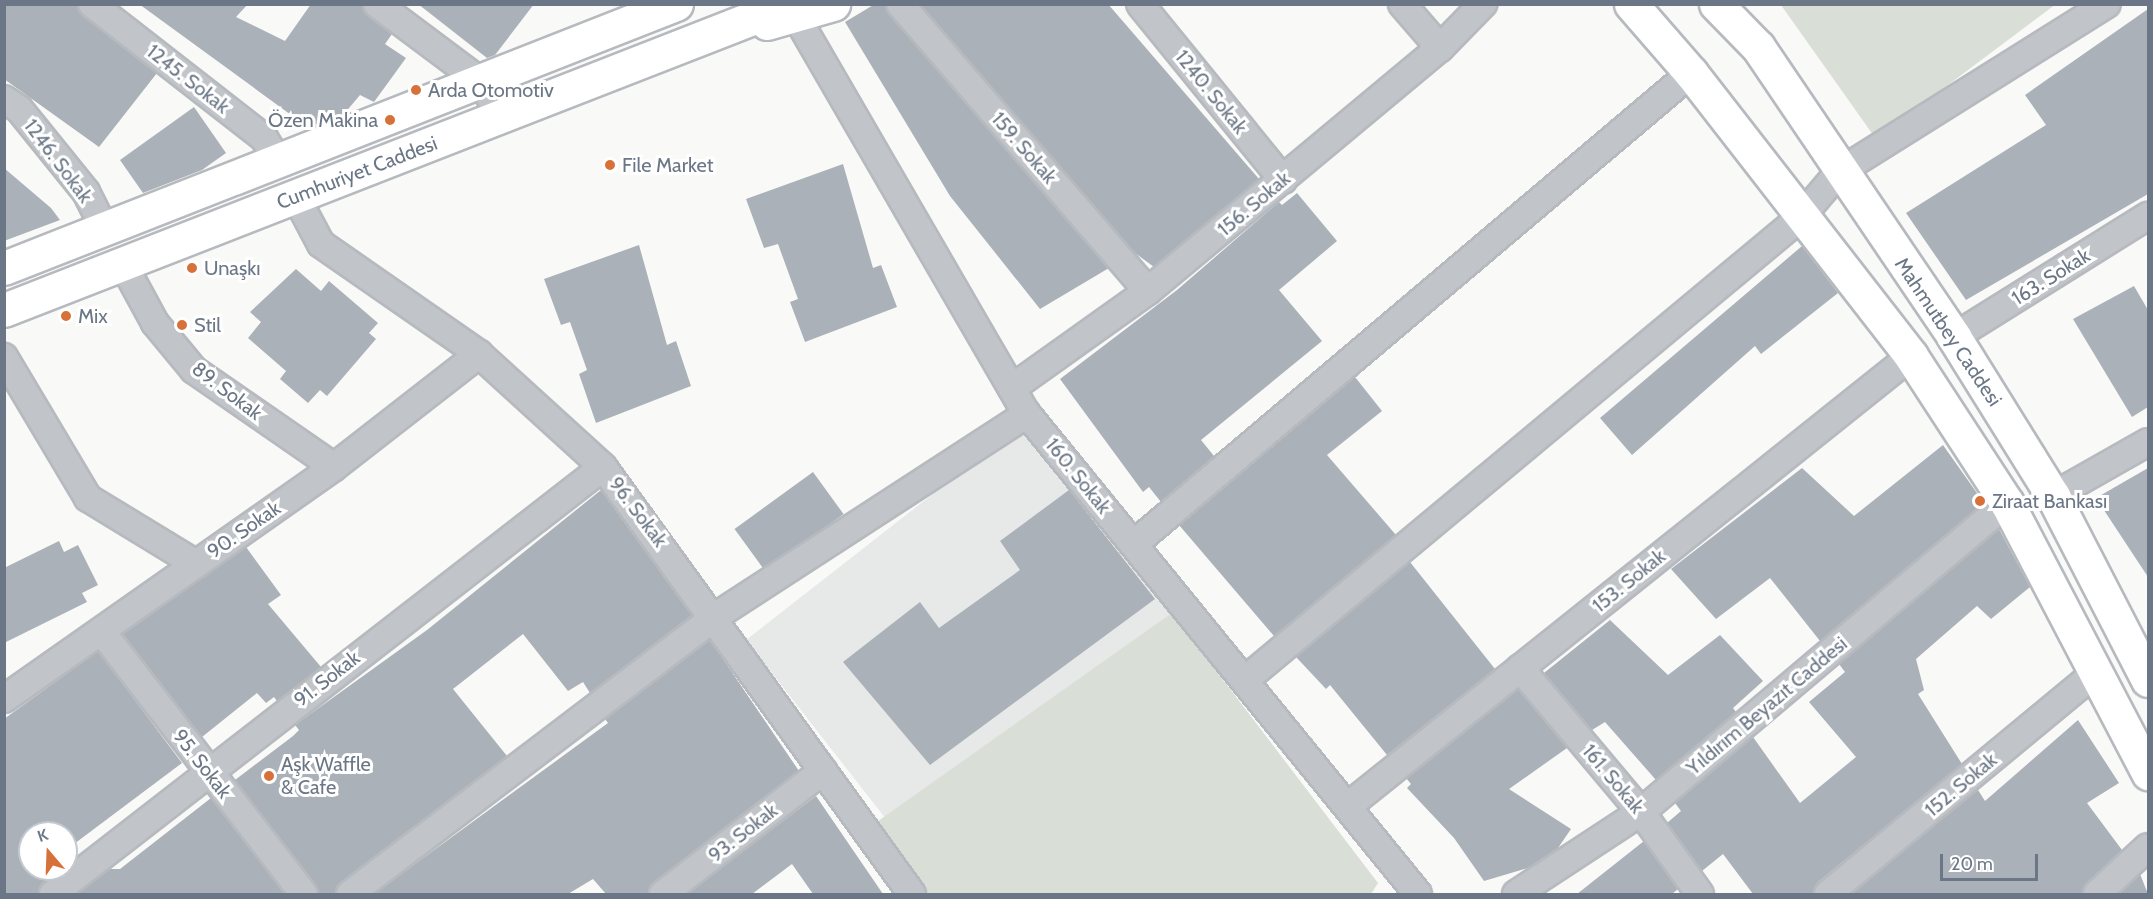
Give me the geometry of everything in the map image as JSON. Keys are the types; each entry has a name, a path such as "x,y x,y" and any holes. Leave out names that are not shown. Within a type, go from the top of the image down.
{"main road":[{"name":"Cumhuriyet Caddesi","path":"4,310 502,117 709,34 793,11 833,4"},
{"path":"1631,4 1691,73 1800,218 1911,356 2007,503 2093,675 2148,773"},
{"name":"Mahmutbey Caddesi","path":"1716,4 1758,47 1839,172 1954,337 2053,496 2148,680"},
{"path":"1734,4 1758,47"},
{"name":"Cumhuriyet Caddesi","path":"4,268 480,81 648,9"}],"street":[{"name":"1245. Sokak","path":"92,4 264,138 277,160"},
{"path":"377,4 480,81 502,117"},
{"name":"159. Sokak","path":"900,4 1148,291"},
{"name":"1240. Sokak","path":"1140,4 1283,180"},
{"path":"1402,4 1440,48"},
{"name":"156. Sokak","path":"1012,388 1148,291 1440,48 1483,4"},
{"path":"1245,680 1800,218 1839,172 2107,4"},
{"name":"160. Sokak","path":"793,11 1027,414 1418,894"},
{"path":"1134,544 1691,73"},
{"name":"1246. Sokak","path":"4,99 18,109 86,192 104,228"},
{"name":"96. Sokak","path":"296,197 321,244 479,354 603,467 716,616 823,771 912,894"},
{"name":"163. Sokak","path":"1954,337 2148,216"},
{"name":"89. Sokak","path":"123,264 156,323 194,370 334,466"},
{"name":"90. Sokak","path":"4,699 334,466 479,354"},
{"name":"153. Sokak","path":"1348,806 1911,356"},
{"path":"4,357 88,498 195,564"},
{"path":"350,894 716,616 1027,414"},
{"path":"2053,496 2148,442"},
{"name":"91. Sokak","path":"53,894 207,771 603,467"},
{"name":"Yıldırım Beyazıt Caddesi","path":"1516,894 1641,812 2007,503"},
{"name":"95. Sokak","path":"102,632 304,894"},
{"name":"161. Sokak","path":"1520,668 1641,812 1700,894"},
{"name":"152. Sokak","path":"1828,894 2093,675"},
{"name":"93. Sokak","path":"663,894 823,771"},
{"path":"2097,894 2148,847"}],"shaded area":[{"path":"2056,4 1876,139 1781,5"},
{"path":"1025,422 1173,612 894,830 746,640"},
{"path":"1172,613 1378,883 1371,894 926,894 878,821"}],"building":[{"path":"4,4 77,4 83,16 157,73 99,147 4,79"},
{"path":"139,4 248,4 236,17 285,41 311,4 362,4 368,16 392,34 385,44 406,58 374,102 360,95 344,114 309,128"},
{"path":"418,4 534,4 495,55 487,58"},
{"path":"875,4 885,4 1109,268 1040,309 950,196 845,22"},
{"path":"920,4 1108,4 1259,179 1154,267 1135,253"},
{"path":"2148,9 2148,194 1966,300 1906,213 2046,125 2025,95"},
{"path":"194,107 226,153 202,170 143,193 120,160"},
{"path":"843,164 873,268 881,265 897,307 805,342 790,302 798,299 778,244 764,248 746,199"},
{"path":"4,168 51,208 60,220 4,241"},
{"path":"1297,193 1337,241 1279,290 1322,341 1201,440 1214,456 1161,502 1149,487 1143,492 1060,379 1177,290 1279,202 1282,205"},
{"path":"639,245 667,345 676,341 691,386 596,423 579,374 587,370 570,322 561,325 544,279"},
{"path":"1802,246 1838,293 1761,354 1755,346 1632,455 1600,418"},
{"path":"296,269 321,291 329,281 378,323 369,333 376,339 327,396 320,390 308,403 280,379 286,371 248,338 261,322 250,312"},
{"path":"2134,286 2148,310 2148,407 2132,417 2073,319"},
{"path":"1355,377 1382,411 1327,455 1396,535 1274,636 1179,525"},
{"path":"1943,445 1984,503 1820,641 1770,578 1716,619 1671,569 1802,468 1854,516"},
{"path":"2148,468 2148,577 2096,498"},
{"path":"813,472 844,514 765,571 735,529"},
{"path":"601,490 692,615 590,693 583,682 568,691 523,634 453,689 507,756 341,882 335,894 319,894 235,780 293,736 299,730 295,725 427,630"},
{"path":"1069,490 1155,599 930,765 843,662 920,602 939,628 1020,570 1000,541"},
{"path":"1999,529 2030,587 1991,619 1977,606 1916,659 1924,690 1918,694 1962,764 1818,882 1813,894 1753,894 1723,854 1702,871 1667,823 1681,811 1675,803 1753,737 1800,803 1856,757 1809,702 1845,672 1839,664"},
{"path":"59,541 64,552 78,545 98,585 82,593 87,602 4,643 4,568"},
{"path":"246,547 281,595 268,604 321,667 277,701 274,697 266,703 257,693 202,737 123,634"},
{"path":"1410,562 1495,669 1387,755 1330,685 1326,689 1296,657"},
{"path":"1610,620 1668,675 1720,635 1763,681 1733,708 1736,712 1656,780 1605,722 1592,730 1544,673"},
{"path":"710,640 799,771 654,882 648,894 606,894 593,879 568,894 374,894 608,723 605,719"},
{"path":"98,651 182,763 78,841 78,821 18,821 18,881 50,881 38,894 4,894 4,719"},
{"path":"1518,689 1567,748 1509,789 1571,829 1558,848 1528,868 1484,881 1454,838 1407,788 1411,784 1406,778"},
{"path":"2078,720 2119,783 2087,803 2122,850 2087,883 2082,894 1851,894 1978,790 1985,801"},
{"path":"816,796 883,894 813,894 792,864 752,894 687,894"},
{"path":"211,798 285,894 77,894 110,869 120,869"},
{"path":"1644,841 1678,889 1672,894 1577,894"},
{"path":"2140,874 2148,894 2119,894"}],"place":[{"name":"Arda Otomotiv","path":"416,90"},
{"name":"Özen Makina","path":"390,120"},
{"name":"File Market","path":"610,165"},
{"name":"Unaşkı","path":"192,268"},
{"name":"Mix","path":"66,316"},
{"name":"Stil","path":"182,325"},
{"name":"Ziraat Bankası","path":"1980,501"},
{"name":"Aşk Waffle & Cafe","path":"269,776"}]}
